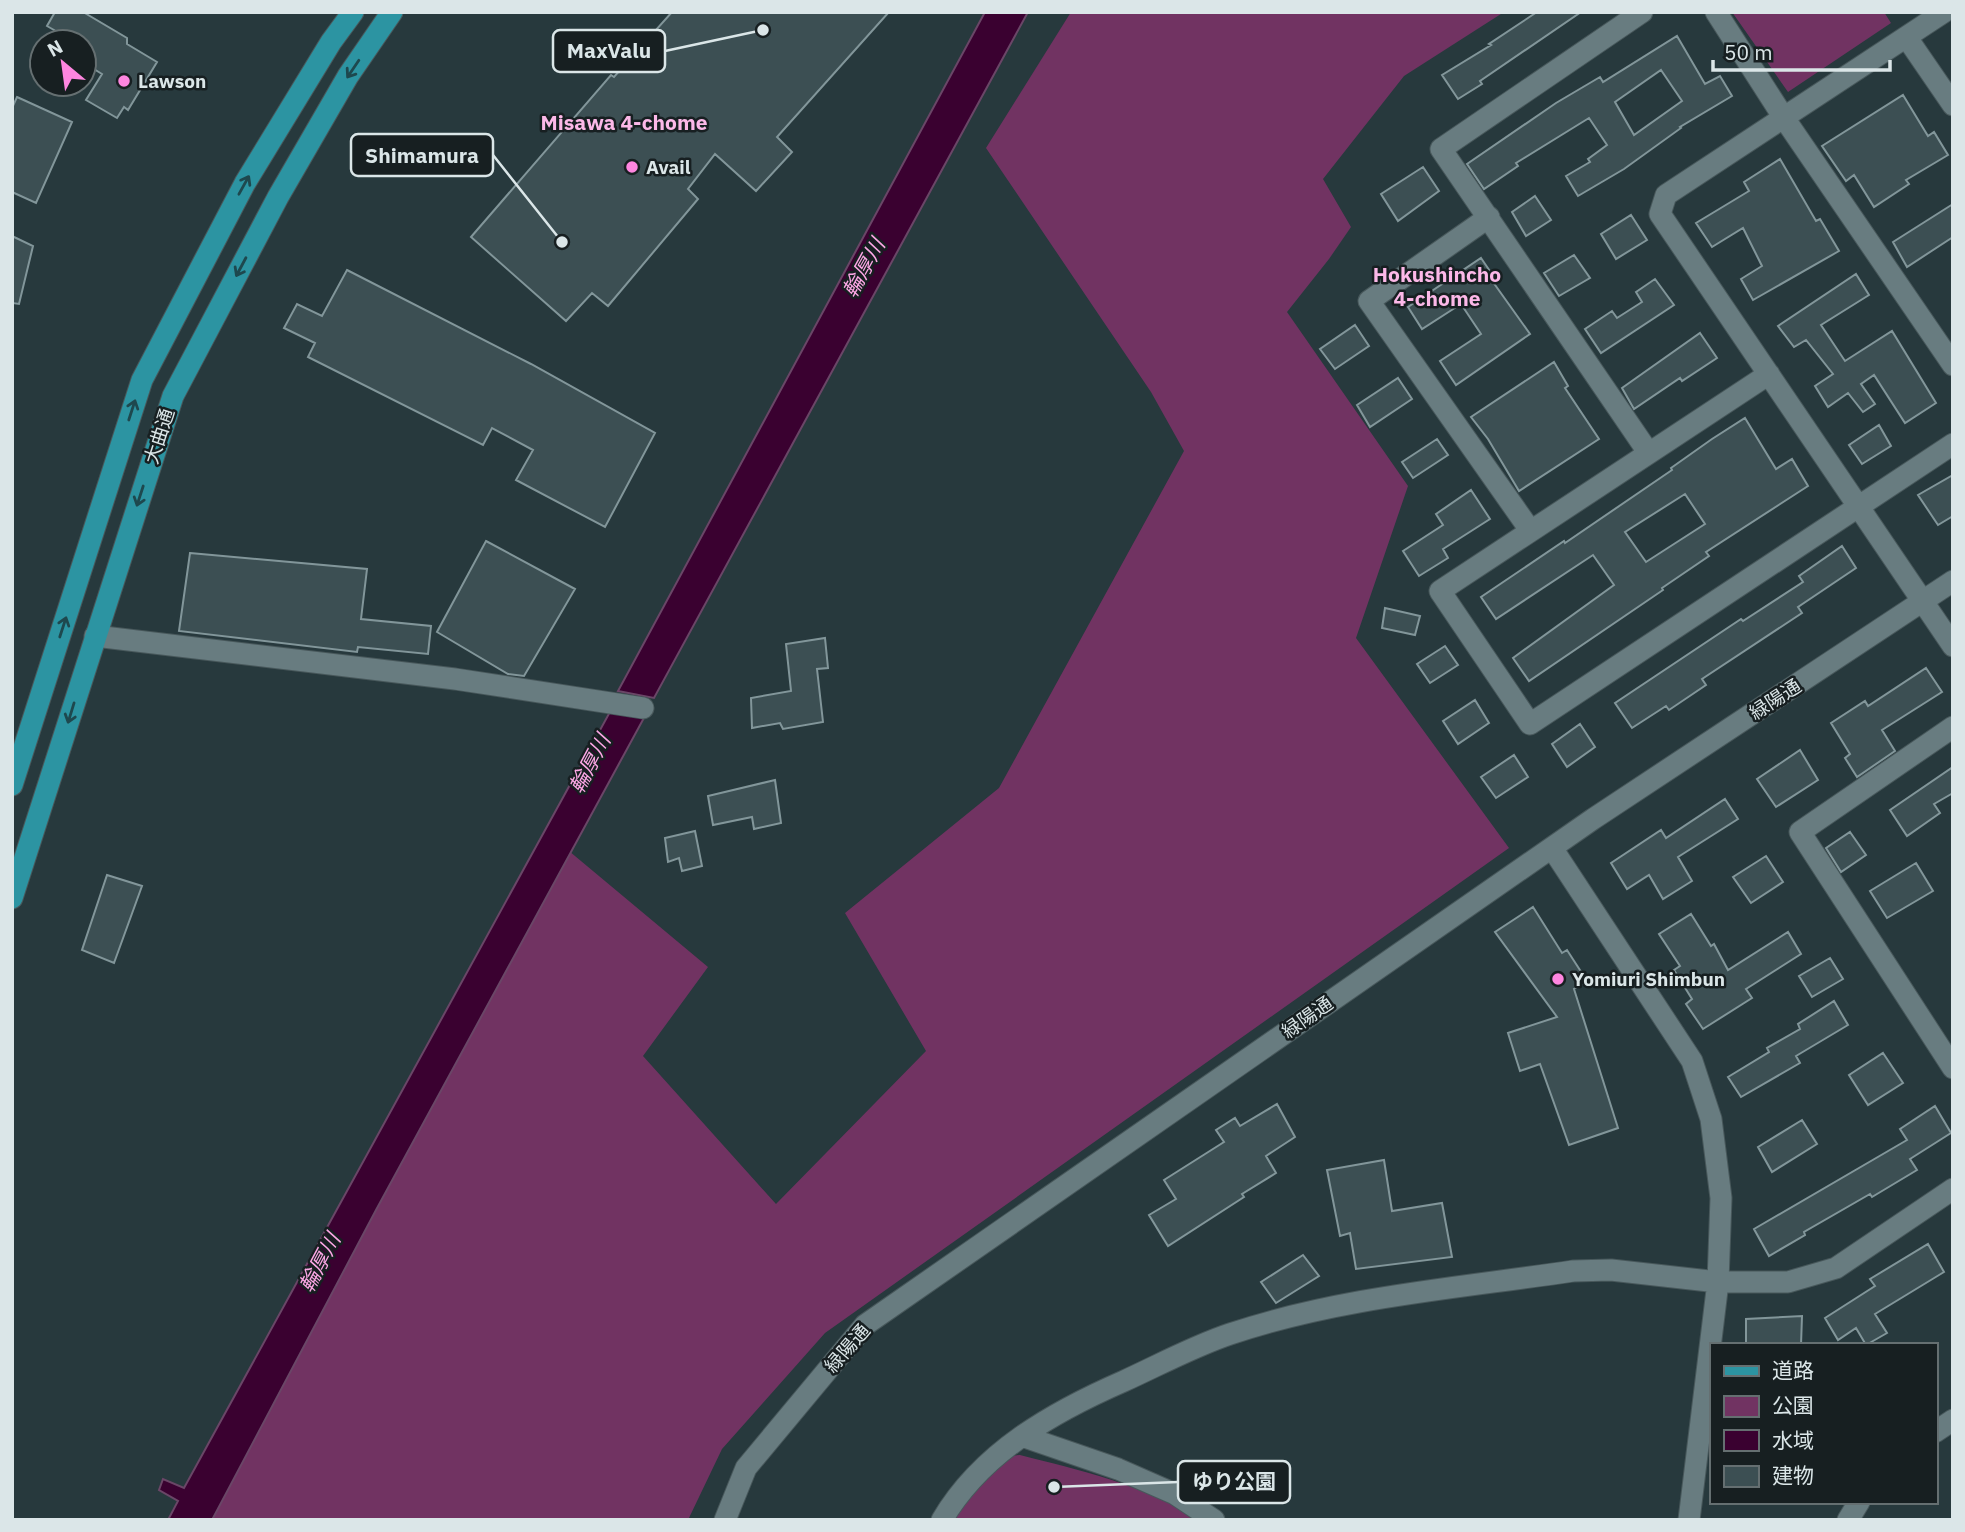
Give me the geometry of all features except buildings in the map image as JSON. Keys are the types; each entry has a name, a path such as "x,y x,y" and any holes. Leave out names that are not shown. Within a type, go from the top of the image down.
{"main road":[{"name":"大曲通","path":"12,785 142,380 245,183 353,12"},
{"name":"大曲通","path":"12,898 173,396 278,197 348,76 392,12"}],"street":[{"path":"1642,12 1441,149 1648,452"},
{"path":"1716,12 1784,118 1953,365"},
{"path":"1944,12 1921,19 1907,38 1666,195 1660,214 1953,646"},
{"path":"1907,38 1953,105"},
{"path":"1489,217 1369,301 1530,530"},
{"path":"1769,374 1440,591 1530,724 1953,444"},
{"name":"緑陽通","path":"725,1520 746,1468 865,1325 1552,848 1953,580"},
{"path":"95,636 442,678 643,708"},
{"path":"1953,727 1800,832 1953,1068"},
{"path":"1552,848 1692,1060 1711,1119 1721,1198 1718,1282 1711,1343"},
{"path":"942,1520 981,1469 1022,1436 1076,1402 1228,1334 1300,1313 1573,1271 1611,1270 1718,1282 1788,1282 1836,1268 1953,1189"},
{"path":"1689,1520 1710,1348"},
{"path":"1937,1431 1953,1420"},
{"path":"1022,1436 1118,1469 1175,1494 1214,1520"},
{"path":"1849,1520 1859,1504"}],"green space":[{"path":"1071,12 1504,12 1404,76 1323,179 1351,227 1287,312 1408,486 1356,638 1509,848 825,1333 722,1449 688,1520 197,1520 563,846 708,967 643,1056 776,1204 926,1051 845,913 999,788 1184,451 1151,392 986,148"},
{"path":"1732,12 1884,12 1891,23 1788,92"},
{"path":"1020,1455 1135,1488 1158,1497 1197,1520 954,1520 970,1497 1008,1456"}],"water":[{"name":"輪厚川","path":"985,12 1028,12 654,698 618,691"},
{"name":"輪厚川","path":"611,710 645,716 376,1210 212,1520 168,1520 178,1501 159,1490 163,1479 184,1488"}],"place":[{"name":"MaxValu","path":"763,30"},
{"name":"Lawson","path":"124,81"},
{"name":"Avail","path":"632,167"},
{"name":"Shimamura","path":"562,242"},
{"name":"Yomiuri Shimbun","path":"1558,979"},
{"name":"ゆり公園","path":"1054,1487"}],"district":[{"name":"Misawa 4-chome","path":"624,123"},
{"name":"Hokushincho 4-chome","path":"1437,287"}]}
